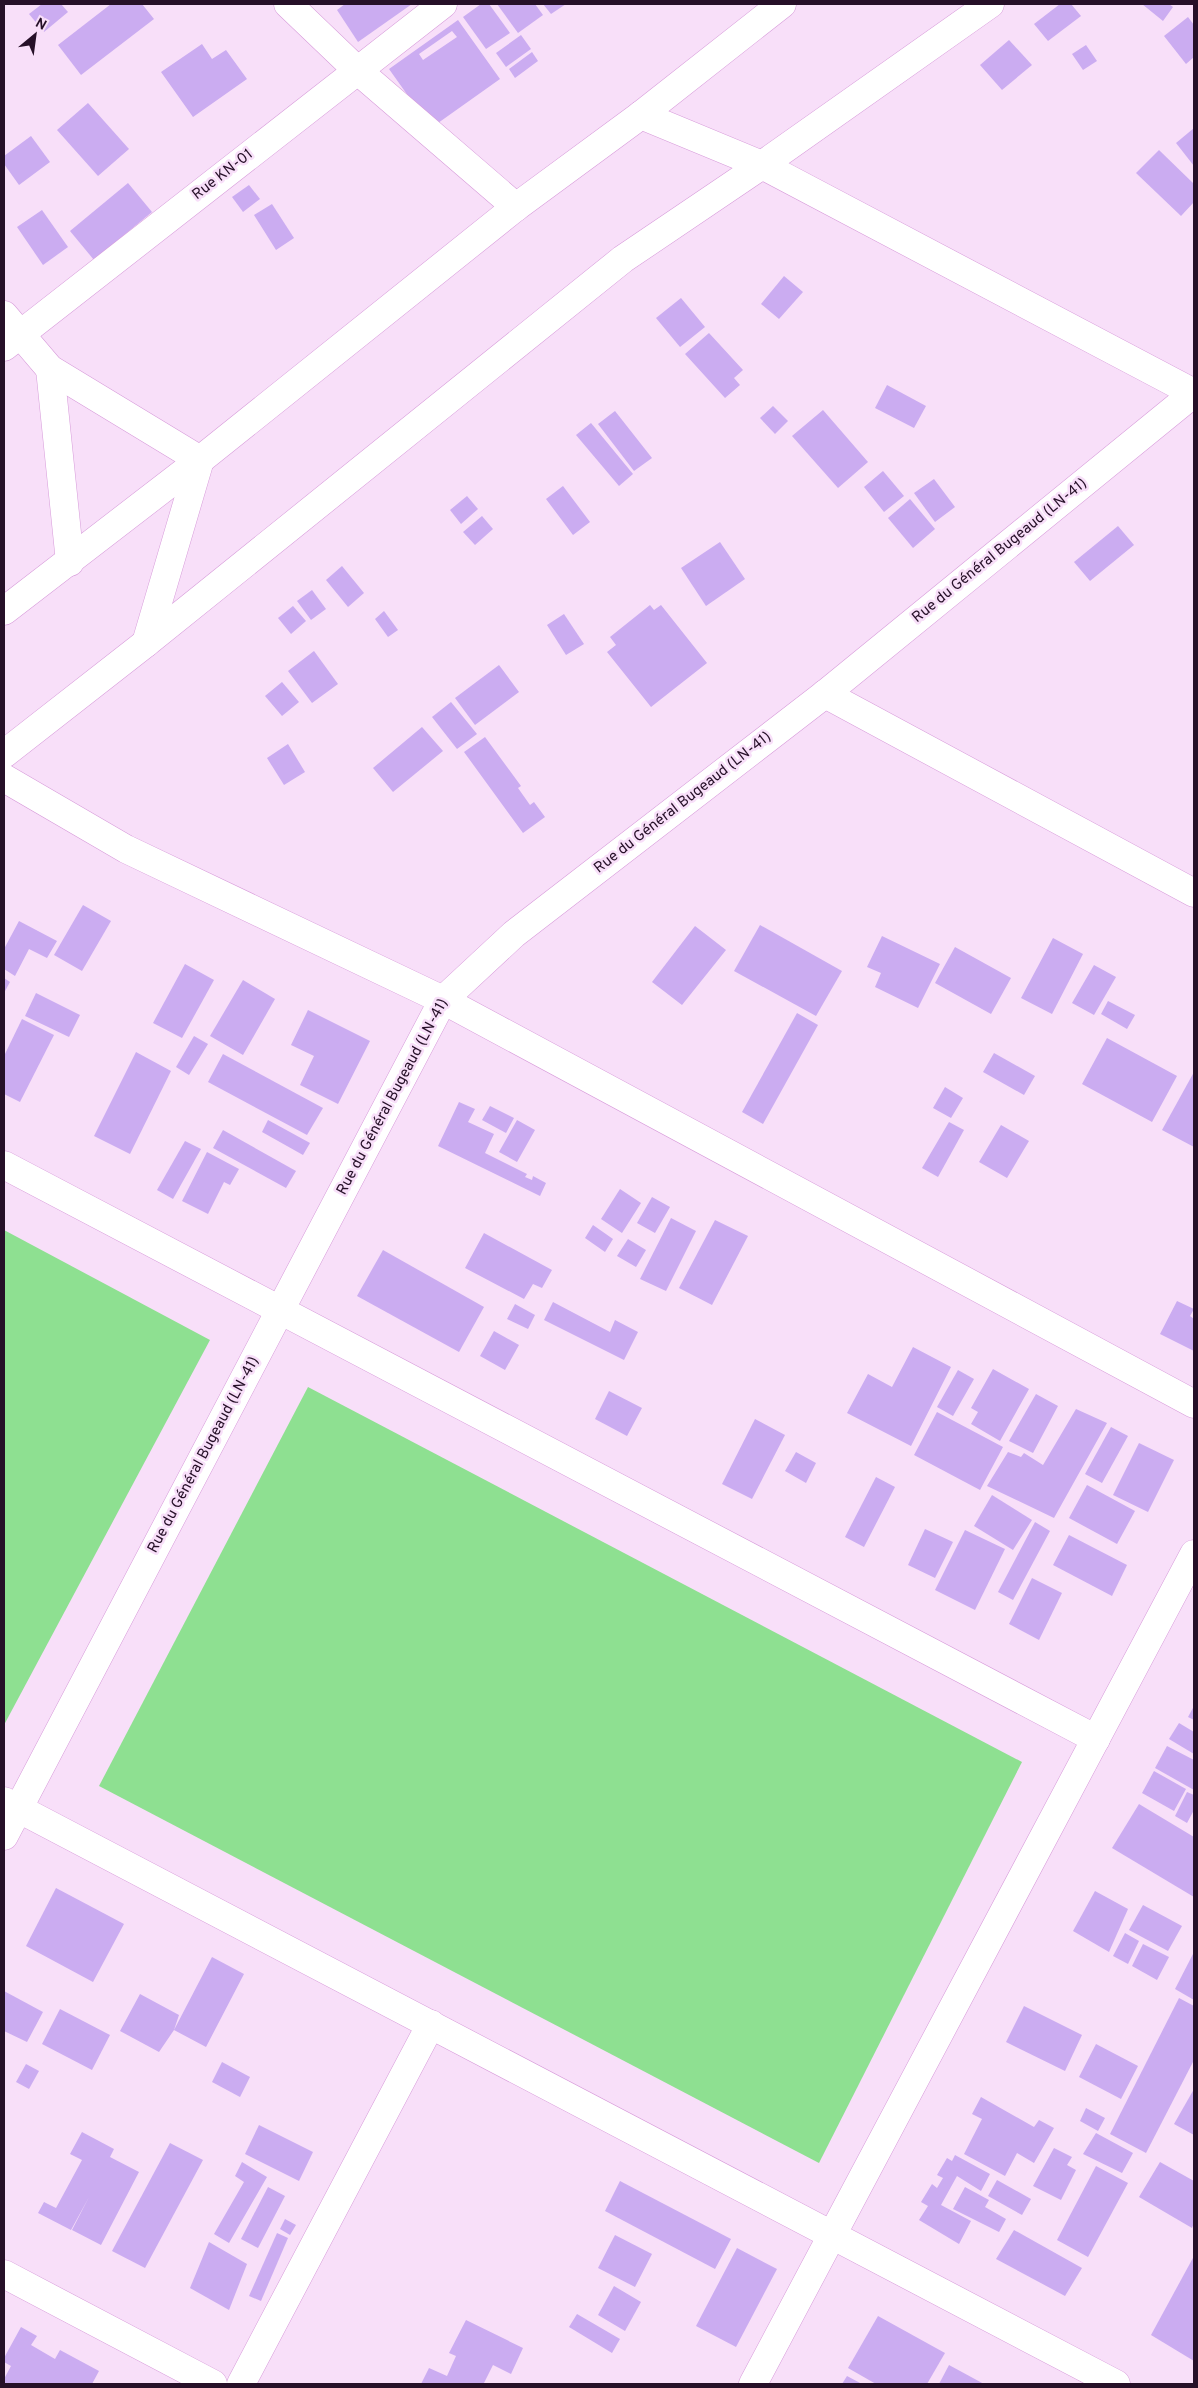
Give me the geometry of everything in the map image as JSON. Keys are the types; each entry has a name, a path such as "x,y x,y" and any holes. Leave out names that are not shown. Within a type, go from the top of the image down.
{"street":[{"path":"288,4 357,70 516,207"},
{"name":"Rue KN-01","path":"9,332 443,4"},
{"path":"4,611 200,460 516,207 641,115 782,4"},
{"path":"4,754 146,643 623,259 762,165 990,4"},
{"path":"641,115 762,165 1194,393"},
{"path":"9,332 50,369 200,460"},
{"path":"50,369 70,562"},
{"name":"Rue du Général Bugeaud (LN-41)","path":"4,1836 11,1804 279,1311 443,1000 514,934 825,694 1194,393"},
{"path":"146,643 200,460"},
{"path":"825,694 1194,893"},
{"path":"4,778 126,849 443,1000 1194,1404"},
{"path":"4,1165 1096,1739"},
{"path":"753,2384 1194,1554"},
{"path":"11,1804 1116,2384"},
{"path":"241,2384 431,2024"},
{"path":"4,2274 213,2384"}],"green space":[{"path":"4,1230 210,1340 4,1725"},
{"path":"308,1387 1022,1762 819,2163 99,1786"}],"building":[{"path":"42,4 61,4 68,12 44,32 29,14"},
{"path":"111,4 142,4 154,19 81,75 58,45"},
{"path":"345,4 412,4 358,42 337,10"},
{"path":"481,4 489,4 510,33 486,49 463,17"},
{"path":"497,4 535,4 543,15 518,33"},
{"path":"543,4 566,4 551,14"},
{"path":"1060,4 1071,4 1081,16 1048,41 1034,24"},
{"path":"1142,4 1169,4 1173,7 1163,21"},
{"path":"1188,17 1194,25 1194,57 1186,64 1164,36"},
{"path":"458,20 500,79 431,128 389,69","holes":["452,31 457,37 423,60 419,54"]},
{"path":"521,35 531,49 506,67 496,53"},
{"path":"1009,40 1032,65 1002,90 980,65"},
{"path":"202,44 212,59 226,50 247,79 193,117 161,72"},
{"path":"1086,45 1097,61 1083,70 1072,54"},
{"path":"532,52 538,61 515,78 509,69"},
{"path":"88,103 129,149 98,176 57,130"},
{"path":"1194,128 1194,166 1176,143"},
{"path":"31,136 50,162 19,185 4,164 4,156"},
{"path":"1159,150 1194,184 1194,202 1181,216 1136,173"},
{"path":"128,183 152,212 94,260 70,231"},
{"path":"249,185 260,199 243,212 232,197"},
{"path":"272,204 294,238 276,250 254,215"},
{"path":"42,210 68,247 43,265 17,227"},
{"path":"784,276 803,292 779,319 761,304"},
{"path":"681,298 705,327 680,347 656,318"},
{"path":"709,333 743,370 734,378 740,385 725,398 685,354"},
{"path":"887,385 926,406 914,428 875,408"},
{"path":"773,406 788,421 775,434 760,418"},
{"path":"823,410 868,462 838,488 792,436"},
{"path":"615,411 652,458 634,471 598,424"},
{"path":"591,423 633,474 619,486 576,435"},
{"path":"883,471 904,496 884,512 864,487"},
{"path":"934,479 955,507 935,522 914,493"},
{"path":"563,486 590,522 573,535 546,499"},
{"path":"467,496 478,509 461,524 450,510"},
{"path":"910,499 935,529 913,548 888,518"},
{"path":"482,516 493,529 475,545 463,532"},
{"path":"1118,526 1134,545 1090,581 1074,562"},
{"path":"720,542 745,579 706,606 681,568"},
{"path":"342,566 364,593 348,607 326,580"},
{"path":"312,590 326,609 311,620 297,601"},
{"path":"650,605 654,610 661,605 707,663 651,707 607,652 616,645 610,637"},
{"path":"293,606 306,621 291,634 278,618"},
{"path":"384,611 398,630 388,637 375,619"},
{"path":"564,614 584,644 566,655 547,625"},
{"path":"314,651 338,684 312,703 288,671"},
{"path":"499,665 519,692 475,725 455,698"},
{"path":"282,682 299,702 282,716 265,696"},
{"path":"451,702 477,734 457,749 432,717"},
{"path":"422,727 443,751 393,792 373,768"},
{"path":"485,737 521,786 518,788 530,805 534,802 545,817 523,833 464,752"},
{"path":"288,744 305,772 284,785 267,758"},
{"path":"83,905 111,921 82,971 54,955"},
{"path":"19,921 57,941 47,958 29,949 15,976 4,969 4,949"},
{"path":"760,925 842,971 816,1016 734,971"},
{"path":"695,926 726,950 682,1005 652,982"},
{"path":"882,936 940,964 918,1008 875,987 881,973 867,967"},
{"path":"1053,938 1083,954 1052,1014 1021,998"},
{"path":"955,947 1011,978 991,1014 935,983"},
{"path":"185,964 214,980 182,1038 153,1023"},
{"path":"1094,965 1116,977 1094,1015 1072,1003"},
{"path":"4,978 10,982 4,993"},
{"path":"243,980 275,999 243,1055 210,1036"},
{"path":"36,993 80,1015 69,1037 25,1016"},
{"path":"1108,1001 1135,1015 1127,1029 1101,1014"},
{"path":"308,1010 370,1041 338,1104 300,1085 314,1056 291,1045"},
{"path":"797,1013 818,1025 763,1124 742,1112"},
{"path":"22,1019 54,1035 20,1102 4,1094 4,1056"},
{"path":"194,1036 208,1044 189,1075 176,1067"},
{"path":"1107,1038 1177,1076 1152,1122 1082,1084"},
{"path":"136,1052 171,1071 130,1154 94,1136"},
{"path":"994,1053 1035,1076 1024,1095 983,1072"},
{"path":"223,1054 323,1108 307,1135 208,1082"},
{"path":"1194,1072 1194,1147 1162,1130"},
{"path":"945,1087 963,1098 951,1118 933,1108"},
{"path":"459,1102 475,1109 468,1122 494,1134 485,1153 527,1174 525,1177 532,1180 533,1176 546,1183 540,1196 438,1146"},
{"path":"490,1106 514,1118 506,1133 482,1120"},
{"path":"268,1120 310,1143 303,1155 262,1132"},
{"path":"517,1120 535,1130 517,1162 499,1152"},
{"path":"949,1122 964,1130 938,1177 922,1168"},
{"path":"1001,1125 1029,1141 1007,1178 979,1162"},
{"path":"223,1130 296,1171 286,1188 213,1148"},
{"path":"185,1141 201,1149 173,1199 157,1190"},
{"path":"207,1152 239,1169 230,1185 224,1182 208,1214 182,1201"},
{"path":"620,1189 641,1203 622,1233 601,1219"},
{"path":"652,1197 670,1207 655,1233 637,1223"},
{"path":"671,1218 696,1231 666,1291 640,1279"},
{"path":"715,1220 748,1236 712,1305 679,1288"},
{"path":"593,1225 613,1239 605,1252 585,1238"},
{"path":"484,1233 552,1270 542,1288 533,1284 524,1299 465,1268"},
{"path":"628,1239 646,1250 636,1267 617,1256"},
{"path":"383,1250 484,1307 459,1352 357,1296"},
{"path":"1177,1301 1194,1309 1190,1316 1194,1319 1194,1351 1160,1334"},
{"path":"553,1302 610,1332 615,1320 638,1332 624,1360 544,1320"},
{"path":"515,1304 535,1315 528,1329 507,1319"},
{"path":"494,1331 519,1345 505,1370 480,1356"},
{"path":"913,1347 951,1367 911,1446 847,1413 868,1374 892,1387"},
{"path":"993,1369 1029,1389 1000,1441 971,1424 978,1412 971,1408"},
{"path":"958,1370 974,1379 953,1416 937,1407"},
{"path":"609,1391 642,1408 627,1436 595,1419"},
{"path":"1036,1394 1058,1406 1033,1453 1009,1441"},
{"path":"1076,1409 1107,1423 1054,1518 987,1486 1008,1452 1021,1457 1024,1453 1043,1465"},
{"path":"937,1412 1003,1447 980,1490 914,1455"},
{"path":"755,1419 785,1435 752,1499 722,1484"},
{"path":"1111,1427 1128,1436 1102,1483 1085,1474"},
{"path":"1139,1443 1174,1460 1148,1512 1113,1495"},
{"path":"796,1452 816,1463 806,1483 785,1471"},
{"path":"876,1477 895,1487 864,1547 845,1537"},
{"path":"1087,1485 1135,1511 1117,1544 1069,1518"},
{"path":"992,1495 1032,1520 1013,1550 974,1526"},
{"path":"1035,1522 1050,1531 1013,1600 998,1592"},
{"path":"925,1529 953,1542 935,1578 908,1565"},
{"path":"965,1530 1005,1549 975,1610 935,1590"},
{"path":"1069,1535 1127,1565 1112,1596 1053,1565"},
{"path":"1032,1578 1062,1593 1039,1640 1009,1624"},
{"path":"1194,1706 1194,1720 1188,1717"},
{"path":"1179,1723 1194,1732 1194,1754 1169,1739"},
{"path":"1167,1746 1194,1760 1194,1790 1155,1768"},
{"path":"1154,1771 1186,1789 1174,1811 1142,1793"},
{"path":"1187,1792 1194,1795 1194,1810 1187,1823 1175,1816"},
{"path":"1139,1804 1194,1837 1194,1897 1112,1848"},
{"path":"56,1888 124,1924 93,1982 26,1946"},
{"path":"1095,1891 1128,1909 1109,1952 1073,1931"},
{"path":"1143,1905 1182,1926 1168,1951 1129,1930"},
{"path":"1125,1933 1139,1941 1128,1964 1113,1956"},
{"path":"1143,1944 1169,1957 1157,1980 1132,1966"},
{"path":"1194,1952 1194,2000 1175,1989"},
{"path":"212,1957 244,1974 206,2047 174,2030"},
{"path":"4,1991 43,2012 27,2042 4,2031"},
{"path":"140,1994 179,2015 174,2030 159,2052 120,2031"},
{"path":"1179,1998 1194,2006 1194,2060 1146,2153 1110,2134"},
{"path":"1024,2006 1082,2035 1065,2071 1006,2042"},
{"path":"60,2009 110,2035 92,2070 42,2044"},
{"path":"1096,2044 1138,2066 1121,2099 1079,2077"},
{"path":"222,2062 250,2077 240,2097 212,2082"},
{"path":"26,2064 39,2071 29,2089 16,2082"},
{"path":"1194,2089 1194,2135 1174,2124"},
{"path":"981,2097 1034,2127 1039,2120 1054,2128 1034,2163 1017,2153 1005,2176 964,2154 982,2119 972,2114"},
{"path":"1086,2108 1105,2118 1098,2131 1080,2121"},
{"path":"259,2125 313,2152 299,2181 245,2154"},
{"path":"82,2132 114,2149 110,2157 139,2172 101,2245 72,2230 89,2197 71,2230 38,2213 44,2202 56,2208 82,2160 70,2154"},
{"path":"1096,2133 1133,2153 1122,2173 1083,2154"},
{"path":"170,2143 203,2160 145,2268 112,2251"},
{"path":"1054,2148 1072,2157 1067,2165 1076,2170 1061,2200 1033,2186"},
{"path":"955,2155 990,2174 981,2191 957,2176 941,2205 971,2221 959,2244 919,2220 928,2206 921,2202 932,2184 937,2188 943,2178 937,2175 947,2158 952,2161"},
{"path":"242,2162 267,2177 229,2243 214,2234 244,2182 235,2176"},
{"path":"1160,2162 1194,2181 1194,2223 1192,2228 1139,2197"},
{"path":"1096,2166 1128,2183 1088,2257 1057,2240"},
{"path":"997,2180 1031,2199 1022,2215 988,2196"},
{"path":"620,2181 731,2239 715,2269 605,2211"},
{"path":"268,2187 285,2196 258,2248 241,2239"},
{"path":"965,2187 989,2200 985,2207 1006,2219 999,2232 953,2209"},
{"path":"285,2219 296,2225 290,2235 280,2229"},
{"path":"1014,2230 1082,2268 1065,2296 996,2259"},
{"path":"277,2233 288,2238 261,2301 249,2296"},
{"path":"615,2235 652,2254 635,2287 598,2268"},
{"path":"209,2242 247,2264 229,2310 190,2288"},
{"path":"737,2248 777,2269 736,2347 696,2326"},
{"path":"1194,2256 1194,2361 1151,2335"},
{"path":"614,2286 641,2302 625,2331 598,2315"},
{"path":"577,2314 620,2339 612,2353 569,2327"},
{"path":"878,2316 945,2353 927,2384 876,2384 848,2368"},
{"path":"466,2320 523,2348 511,2374 493,2365 484,2383 487,2384 421,2384 429,2368 447,2376 456,2356 449,2353"},
{"path":"21,2327 37,2336 31,2345 55,2359 60,2350 99,2371 92,2384 4,2384 4,2379 11,2366 4,2362 4,2358"},
{"path":"949,2365 984,2384 939,2384"},
{"path":"847,2376 862,2384 842,2384"}]}
